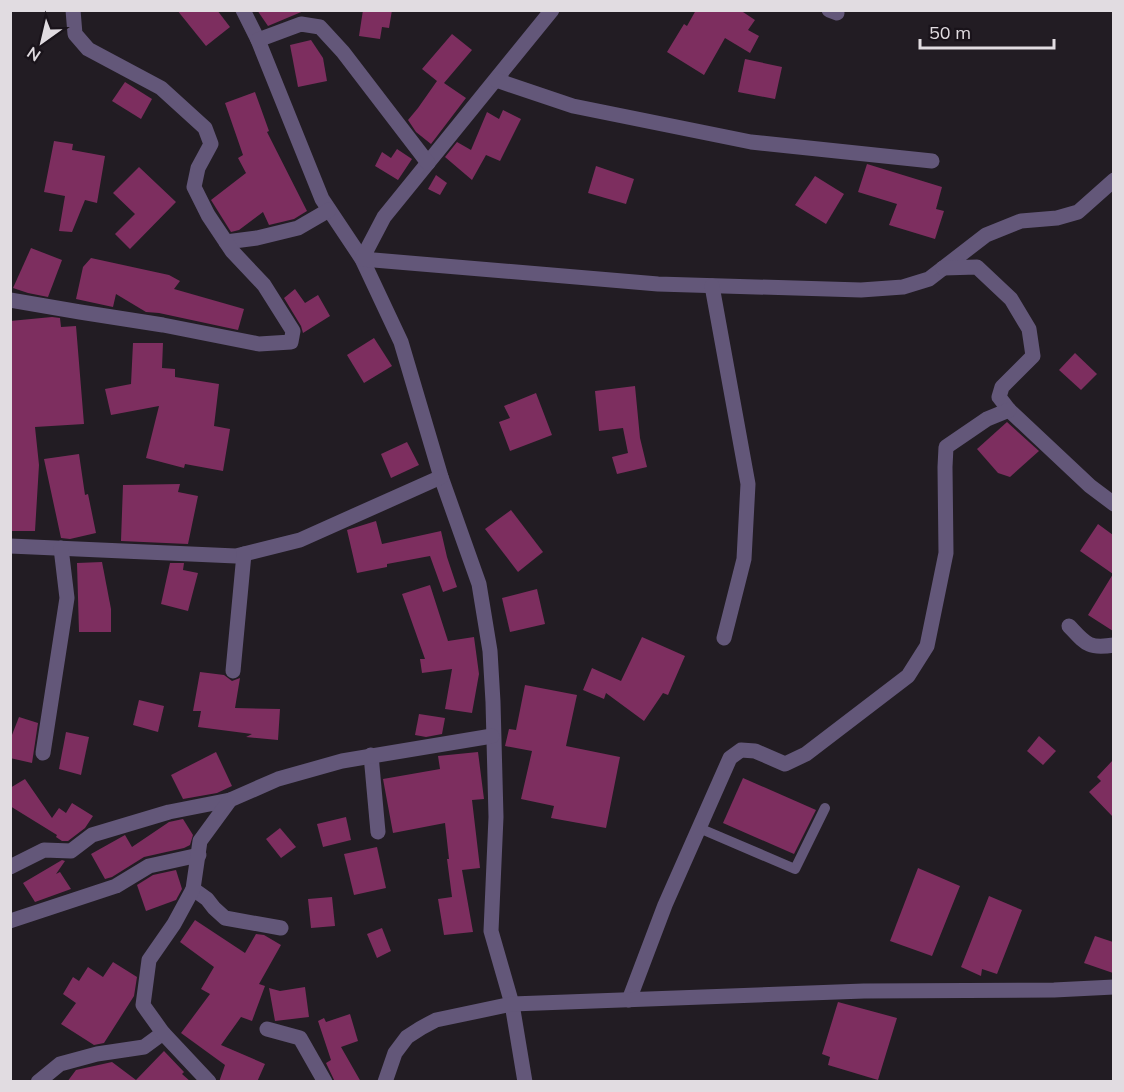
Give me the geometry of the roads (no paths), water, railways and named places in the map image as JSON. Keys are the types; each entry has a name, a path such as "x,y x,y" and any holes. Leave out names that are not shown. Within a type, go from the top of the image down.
{"street":[{"path":"10,300 163,325 259,344 291,342 293,331 264,285 226,242 194,187 198,168 211,144 206,128 161,88 88,49 75,34 73,10"},
{"path":"243,10 258,40 322,199 362,259 401,342 441,477 479,584 490,651 496,817 491,931 512,1004 525,1082"},
{"path":"362,259 384,217 552,10"},
{"path":"258,40 302,24 320,27 343,52 428,163"},
{"path":"496,80 573,106 751,142 932,161"},
{"path":"362,259 646,284 872,289 903,286 928,279 986,235 1012,224 1057,218 1078,212 1113,180"},
{"path":"226,242 257,238 298,228 329,210"},
{"path":"943,268 977,267 1011,299 1029,329 1033,356 1002,387 999,397 1009,410 1090,486 1113,504"},
{"path":"712,286 748,484 744,559 723,638"},
{"path":"628,1000 665,905 730,758 741,750 755,751 785,764 806,754 908,676 927,646 946,553 946,447 987,419 1009,410"},
{"path":"10,546 236,556 300,540 441,477"},
{"path":"43,753 67,598 61,548"},
{"path":"233,671 244,554"},
{"path":"1069,626 1082,640 1097,648 1113,645"},
{"path":"10,867 44,850 71,851 92,836 169,812 230,800 278,778 371,755 492,736"},
{"path":"371,755 378,832"},
{"path":"209,1082 163,1033 142,1005 148,960 174,924 193,889 200,841 230,800"},
{"path":"10,921 116,886 149,866 199,855"},
{"path":"193,889 207,899 225,918 281,928"},
{"path":"385,1082 395,1053 407,1037 421,1028 436,1020 512,1004 864,991 1054,990 1113,987"},
{"path":"267,1029 300,1038 325,1082"},
{"path":"38,1082 60,1064 97,1053 144,1047 163,1033"}],"lane":[{"path":"699,828 795,869 825,808"}]}
